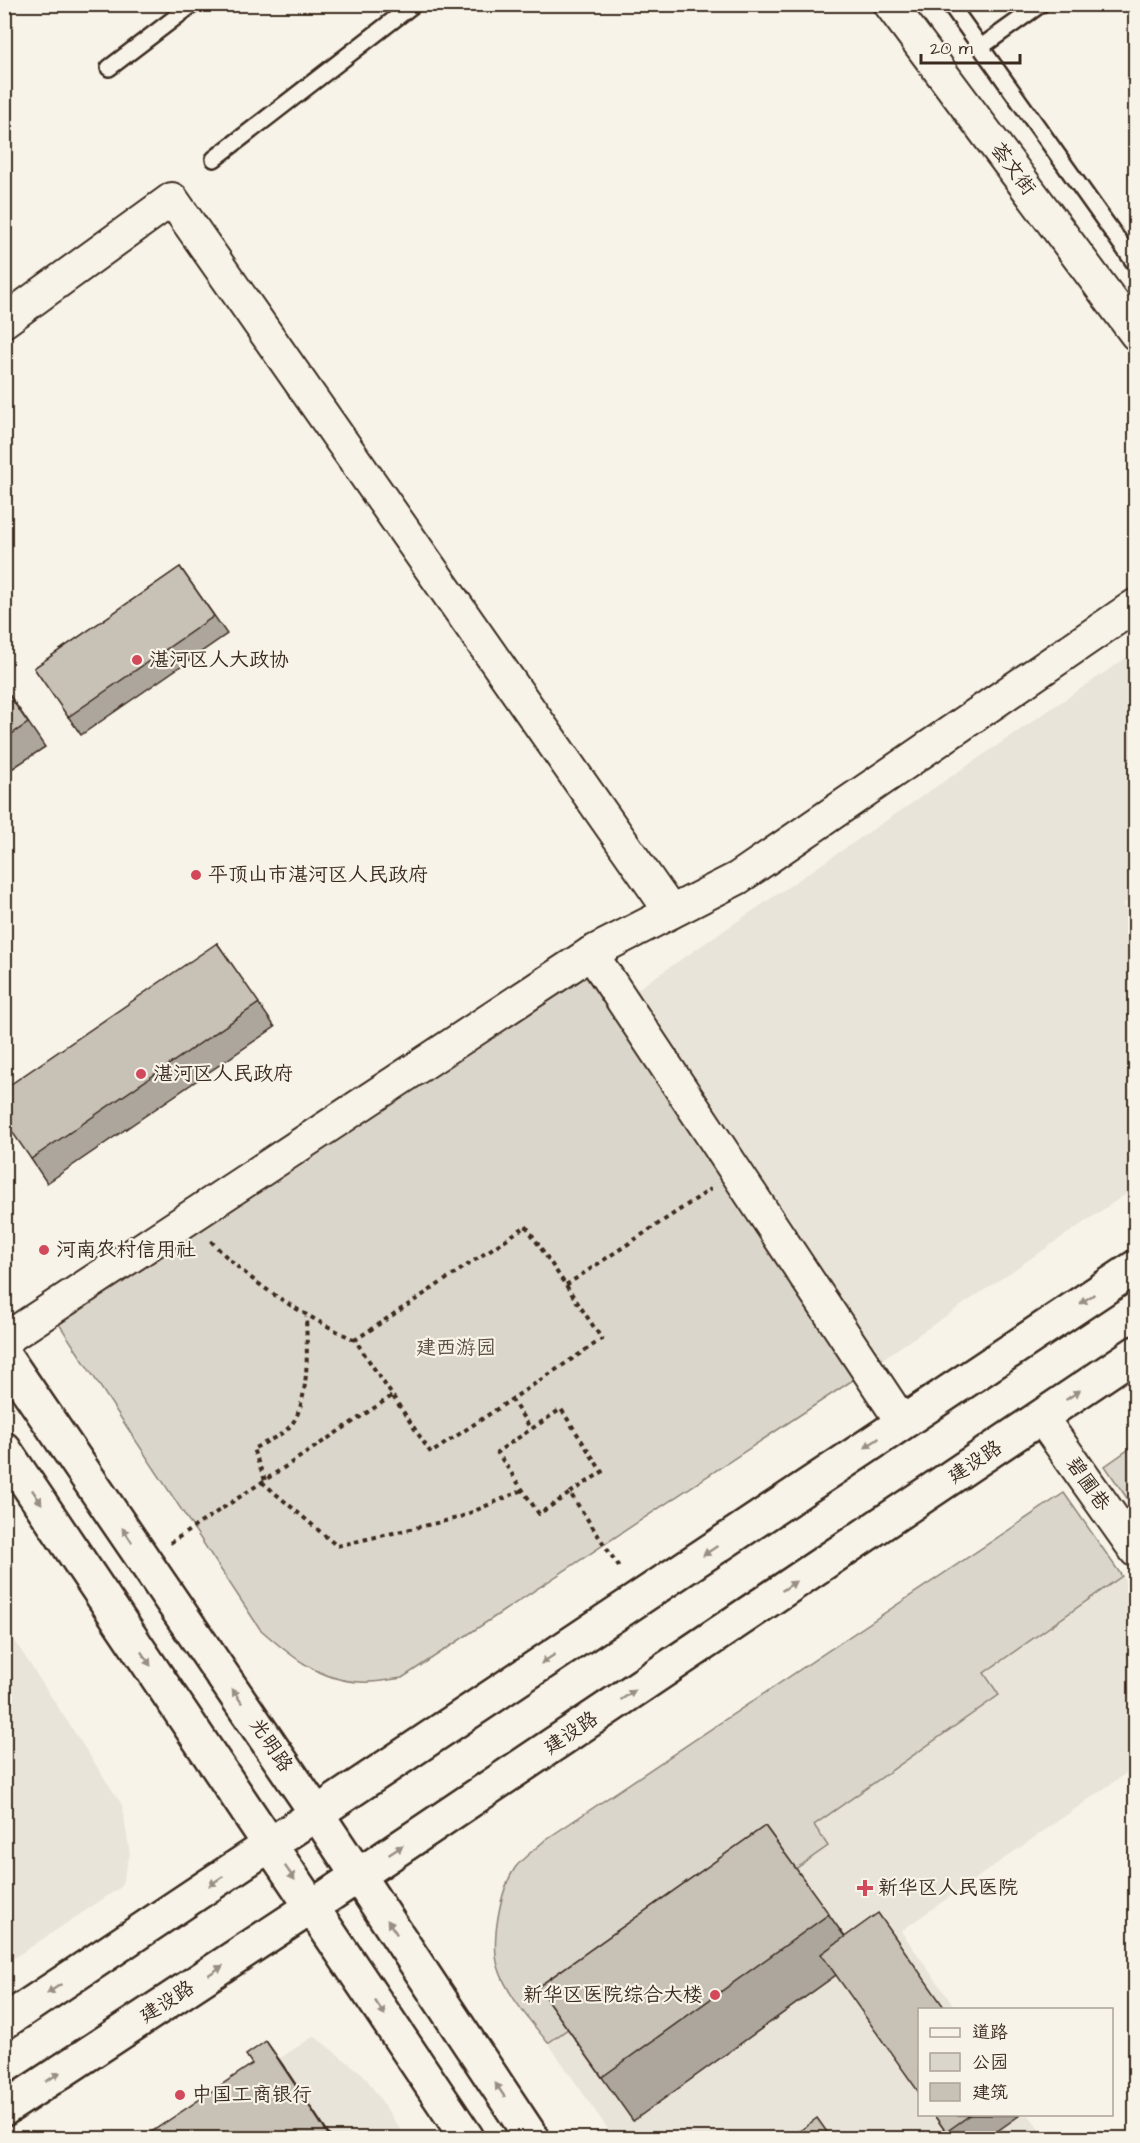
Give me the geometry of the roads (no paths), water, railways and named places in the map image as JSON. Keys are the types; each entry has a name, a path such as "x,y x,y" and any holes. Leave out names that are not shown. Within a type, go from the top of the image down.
{"main road":[{"path":"4,2022 1136,1267"},
{"name":"建设路","path":"4,2109 358,1876 1136,1353"},
{"name":"光明路","path":"4,1355 317,1814 532,2139"},
{"path":"4,1449 467,2139"}],"street":[{"name":"荟文街","path":"890,4 1136,334"},
{"path":"4,321 172,199 670,912"},
{"path":"4,1340 591,953 738,878 1136,605"},
{"path":"591,953 902,1422"},
{"name":"碧圃巷","path":"1041,1417 1136,1551"}],"lane":[{"path":"109,68 193,4"},
{"path":"214,159 414,4"},
{"path":"950,4 1136,266"},
{"path":"981,47 1041,4"}],"place":[{"name":"湛河区人大政协","path":"137,660"},
{"name":"平顶山市湛河区人民政府","path":"196,875"},
{"name":"湛河区人民政府","path":"141,1074"},
{"name":"河南农村信用社","path":"44,1250"},
{"name":"新华区人民医院","path":"865,1888"},
{"name":"新华区医院综合大楼","path":"715,1995"},
{"name":"中国工商银行","path":"180,2095"}],"park label":[{"name":"建西游园","path":"456,1348"}]}
